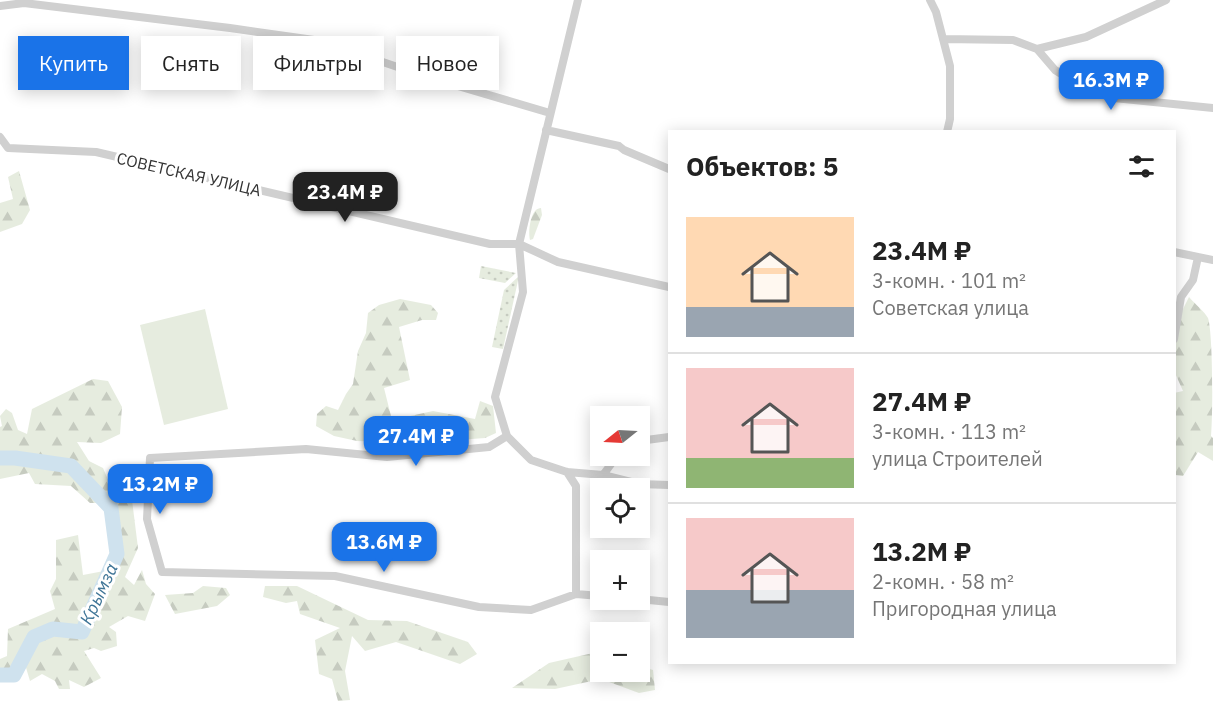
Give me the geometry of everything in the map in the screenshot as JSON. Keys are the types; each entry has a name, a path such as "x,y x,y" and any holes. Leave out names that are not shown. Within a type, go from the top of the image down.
{"street":[{"path":"578,0 519,244 523,292 495,397 507,436 531,460 567,472 603,475 639,484 668,485"},
{"path":"930,0 936,12 950,66 950,119 947,130"},
{"path":"1037,49 1086,37 1149,4 1166,0"},
{"path":"0,6 24,3 321,40 424,76 550,114"},
{"path":"943,39 1013,40 1037,49 1055,70 1087,90 1114,98 1213,108"},
{"path":"546,130 619,146 668,169"},
{"name":"СОВЕТСКАЯ УЛИЦА","path":"0,137 8,148 96,152 490,244 519,244 558,262 668,287"},
{"path":"1176,252 1213,260"},
{"path":"1176,327 1181,297 1193,280 1198,257"},
{"path":"507,436 489,447 387,457 306,449 150,458 147,519 162,572 335,576 479,607 531,610 576,594 590,595"},
{"path":"650,440 668,437"},
{"path":"603,475 610,466"},
{"path":"567,472 576,486 576,594"},
{"path":"650,600 668,602"}],"green space":[{"path":"19,171 30,210 22,224 0,232 0,203 13,199 8,177"},
{"path":"541,208 542,215 533,239 530,240 529,229 532,216 536,210"},
{"path":"481,266 516,273 505,283 479,278"},
{"path":"519,276 503,349 492,347 504,290"},
{"path":"1189,297 1208,318 1212,375 1213,461 1198,452 1183,476 1176,475 1176,393 1183,391 1176,375 1176,337 1180,315"},
{"path":"400,299 431,305 438,313 436,320 422,320 399,327 410,380 384,388 392,420 433,411 475,419 480,401 493,406 496,433 485,438 418,443 357,441 334,436 316,426 317,414 326,406 338,410 353,384 358,351 366,333 368,313 379,305"},
{"path":"205,309 228,409 164,425 140,325"},
{"path":"93,379 108,381 122,407 120,434 101,443 77,442 89,461 103,468 109,482 119,482 132,500 138,548 125,577 134,585 142,570 146,584 155,594 145,621 128,616 109,627 116,632 117,646 101,651 94,648 84,651 101,678 84,687 69,680 70,689 59,689 55,681 42,674 30,681 24,661 13,673 0,674 0,659 7,656 8,629 55,609 50,591 56,579 56,540 78,535 83,575 104,571 112,548 106,503 90,503 71,486 35,484 29,473 0,479 0,427 2,426 0,416 6,409 12,413 18,430 27,434 32,409"},
{"path":"203,586 226,588 230,595 217,606 175,614 165,595 193,593"},
{"path":"265,586 297,586 368,620 407,621 468,642 477,654 460,664 396,642 365,651 352,636 345,671 350,700 338,701 332,679 319,674 315,640 340,628 300,614 297,601 286,603 263,597"},
{"path":"590,654 590,681 555,689 512,688 549,663"},
{"path":"650,669 653,670 655,690 639,693 609,682 650,682"}],"waterway":[{"name":"Крымза","path":"0,458 71,466 111,508 117,554 82,632 53,629 34,637 14,675 0,675"}]}
